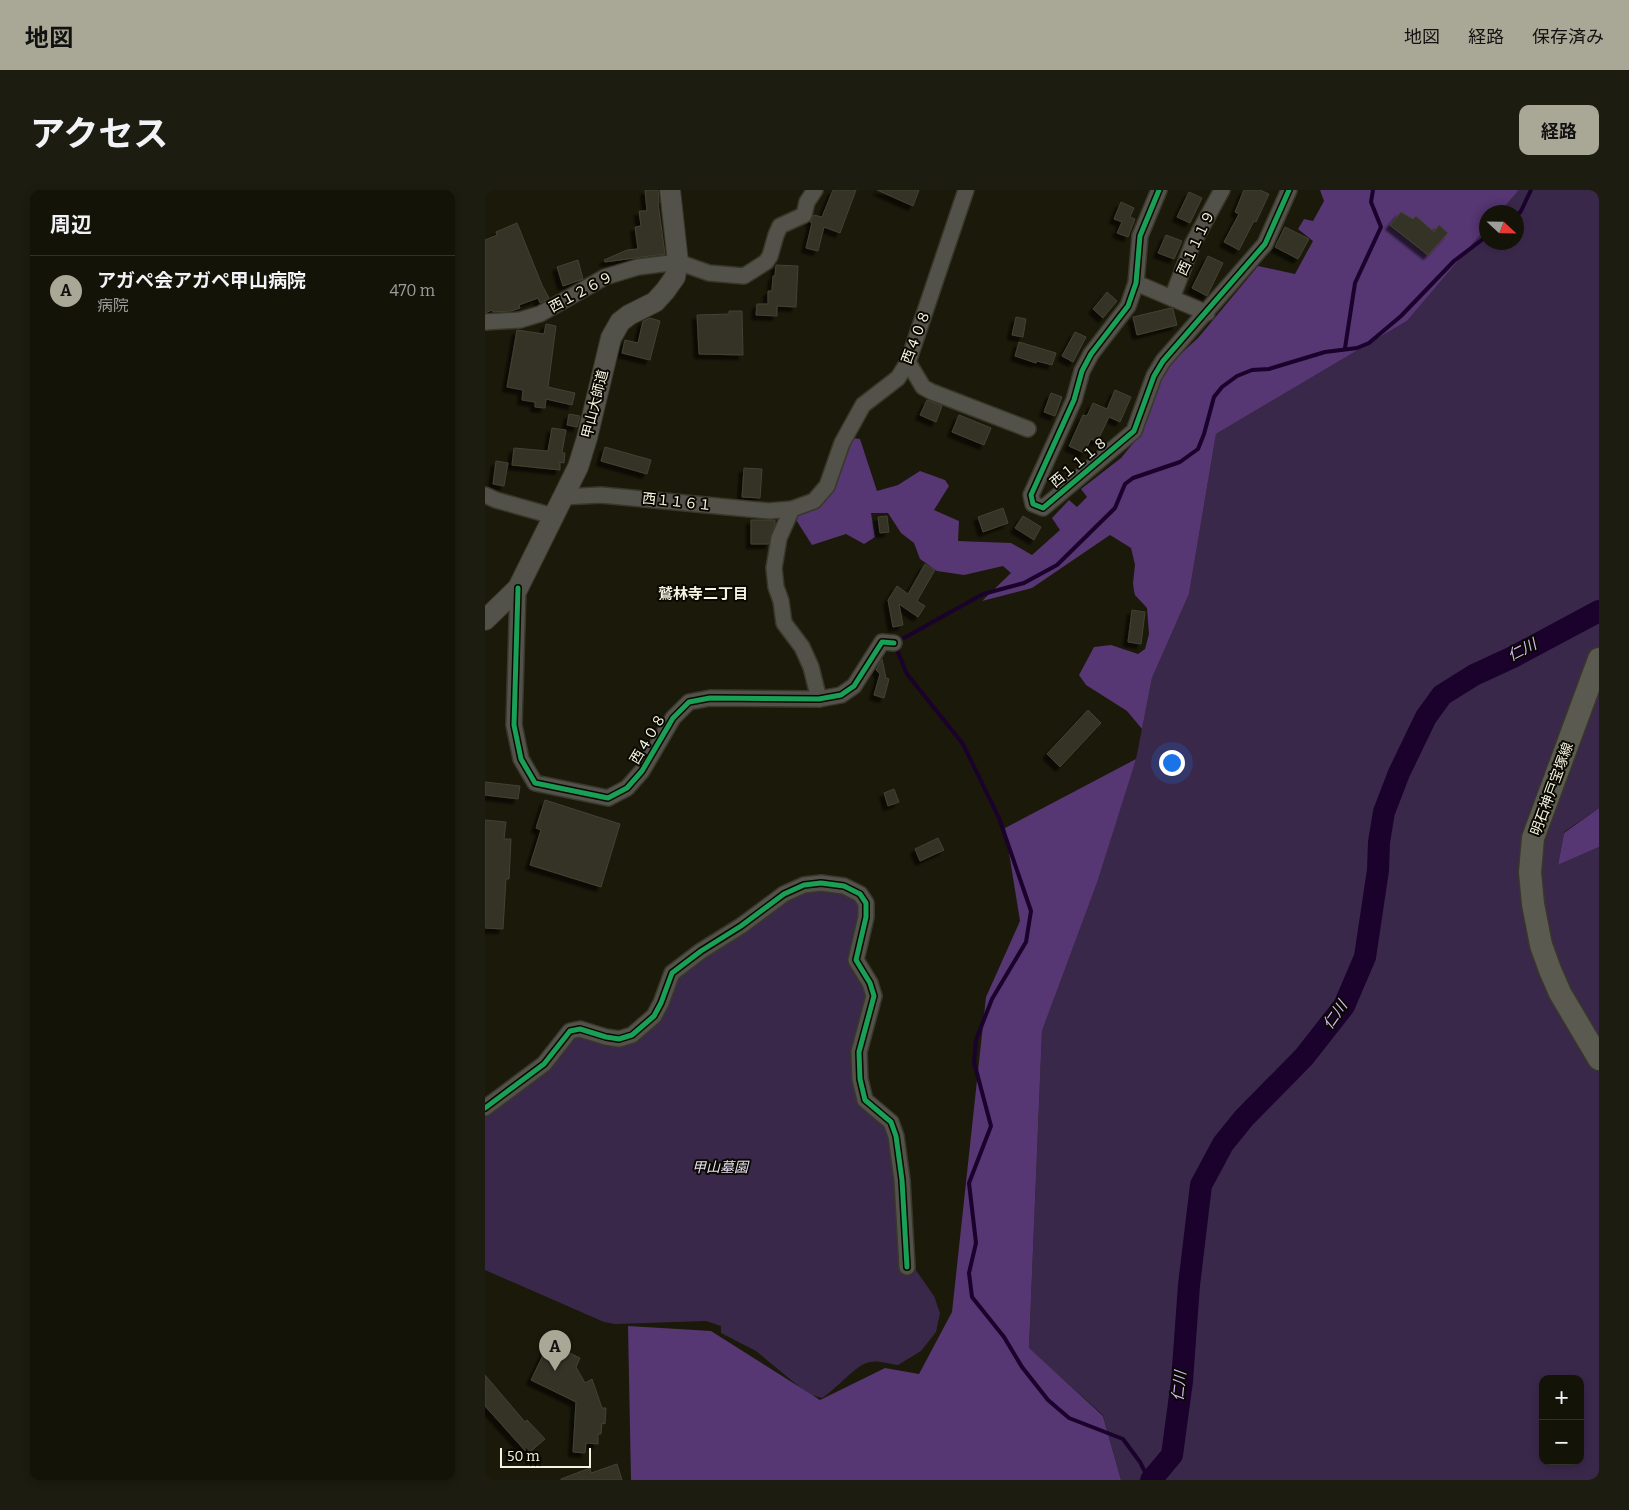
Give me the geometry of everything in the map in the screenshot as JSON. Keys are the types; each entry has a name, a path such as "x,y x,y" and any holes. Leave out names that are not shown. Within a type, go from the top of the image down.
{"main road":[{"name":"明石神戸宝塚線","path":"1599,659 1533,838 1531,872 1533,904 1541,944 1547,962 1560,993 1599,1060"}],"street":[{"name":"甲山大師道","path":"485,620 518,588 578,467 587,438 611,338 620,322 629,315 655,302 675,277 678,262 670,190"},
{"path":"678,262 709,273 745,276 765,262 770,256 775,235 780,226 804,215 807,202 815,190"},
{"name":"西４０８","path":"792,509 814,501 827,486 842,443 863,405 898,378 908,362 966,190"},
{"name":"西１１１８","path":"1159,190 1140,236 1136,283 1128,306 1091,354 1082,371 1074,400 1031,495 1033,504 1043,508 1134,430 1158,369 1265,244 1289,190"},
{"name":"西１１１９","path":"1172,298 1193,243 1216,192"},
{"name":"西１２６９","path":"485,322 520,320 540,314 605,277 638,267 678,262"},
{"path":"1136,283 1207,313"},
{"path":"908,362 923,387 927,390 1027,429"},
{"path":"485,495 496,500 553,516"},
{"name":"西１１６１","path":"562,497 601,495 769,511 792,509"},
{"path":"792,509 779,538 774,568 776,587 781,601 784,623 801,647 811,667 819,699"},
{"name":"西４０８","path":"518,588 513,725 521,760 535,783 608,798 627,788 643,771 673,718 689,702 710,698 819,699 841,695 854,686 882,642 894,644"},
{"path":"485,1108 544,1064 570,1031 580,1029 606,1038 619,1039 632,1035 654,1016 672,973 785,894 804,885 821,883 844,886 860,894 866,903 866,917 855,960 870,983 874,996 859,1052 860,1079 865,1100 891,1122 896,1136 902,1180 907,1267"}],"green space":[{"path":"1519,190 1599,190 1599,808 1564,832 1558,865 1599,847 1599,1480 1121,1480 1103,1415 1029,1349 1042,1031 1097,883 1136,759 1152,678 1189,594 1216,434 1407,321 1479,236 1479,250 1524,250 1524,205 1506,205"},
{"name":"甲山墓園","path":"804,890 843,890 862,905 851,959 869,997 855,1080 887,1126 913,1266 934,1296 940,1313 936,1332 921,1351 898,1365 877,1361 865,1364 822,1398 808,1394 756,1351 721,1333 721,1326 706,1321 615,1324 604,1322 485,1270 485,1112 572,1036 633,1038 677,975 786,898"}],"shaded area":[{"path":"1320,190 1519,190 1506,205 1479,205 1479,236 1407,321 1216,434 1189,594 1152,678 1142,729 1127,711 1086,685 1079,675 1094,647 1111,645 1138,654 1145,649 1149,634 1147,608 1135,595 1134,591 1135,565 1131,548 1110,535 1032,588 982,601 1011,573 1003,566 964,575 937,571 920,559 914,543 901,533 888,513 871,513 875,537 864,544 846,534 812,545 793,515 825,502 832,491 846,437 860,439 877,491 898,485 920,471 945,480 949,486 934,510 959,521 958,541 1011,543 1032,555 1060,530 1052,518 1069,500 1077,507 1087,497 1081,489 1121,458 1139,436 1160,378 1174,360 1198,338 1258,266 1295,274 1313,241 1298,229 1304,219 1313,221 1324,201"},
{"path":"1136,759 1097,883 1042,1031 1029,1348 1103,1416 1121,1480 631,1480 628,1326 711,1331 820,1400 885,1368 919,1374 952,1312 986,997 1020,921 1005,828"},
{"path":"1599,808 1599,847 1558,865 1564,833"}],"building":[{"path":"645,190 658,190 665,254 605,262 604,260 627,250 638,249 635,227 641,226 639,211 647,211"},
{"path":"833,190 856,190 840,233 824,227 818,251 806,248 812,223 810,222 814,215 822,217"},
{"path":"877,190 919,190 913,206"},
{"path":"1244,190 1260,190 1269,194 1256,222 1254,221 1239,250 1224,242 1239,214 1235,212"},
{"path":"1189,192 1202,198 1190,223 1177,217"},
{"path":"1121,202 1134,208 1130,217 1135,219 1128,237 1117,233 1122,222 1114,219"},
{"path":"1401,212 1413,219 1416,216 1434,232 1439,225 1448,233 1428,255 1390,225"},
{"path":"517,223 549,298 540,303 538,298 519,305 520,308 511,311 493,312 492,310 485,313 485,240 497,235 496,232"},
{"path":"1285,227 1309,239 1298,259 1275,247"},
{"path":"1166,235 1182,241 1174,259 1158,253"},
{"path":"1208,256 1223,263 1207,296 1192,288"},
{"path":"578,260 583,279 563,286 557,267"},
{"path":"776,265 798,266 796,307 777,306 777,316 756,315 757,304 768,304 768,291 772,291"},
{"path":"1107,292 1117,301 1103,318 1093,309"},
{"path":"1173,309 1177,325 1137,335 1133,317"},
{"path":"729,311 742,311 743,355 699,354 697,315 729,314"},
{"path":"1016,317 1026,319 1023,337 1012,335"},
{"path":"650,318 660,321 650,360 622,353 625,340 638,343 643,321"},
{"path":"546,324 556,326 548,387 575,393 572,405 546,399 545,408 535,407 535,402 522,400 523,390 507,387 517,330 544,334"},
{"path":"1075,332 1086,337 1073,362 1062,356"},
{"path":"1019,342 1056,353 1052,365 1037,361 1036,363 1015,356"},
{"path":"1115,390 1131,397 1120,422 1109,417 1097,442 1091,439 1084,453 1069,446 1083,415 1087,416 1093,403 1107,409"},
{"path":"1051,393 1062,397 1055,416 1044,412"},
{"path":"927,400 942,406 936,422 920,415"},
{"path":"569,414 580,416 577,427 567,425"},
{"path":"959,415 991,428 984,445 952,432"},
{"path":"552,428 566,430 562,453 565,453 564,463 560,462 560,470 512,465 514,448 548,451"},
{"path":"605,447 651,460 647,474 601,461"},
{"path":"496,461 508,463 504,486 493,484"},
{"path":"744,468 762,469 760,498 742,497"},
{"path":"1003,508 1008,523 983,532 978,517"},
{"path":"887,516 889,532 880,533 878,517"},
{"path":"1023,516 1041,527 1034,540 1015,528"},
{"path":"751,520 775,520 769,544 751,544"},
{"path":"925,564 935,570 917,601 925,606 918,617 899,604 903,625 893,627 888,600 897,586 908,594"},
{"path":"1132,610 1145,612 1141,644 1128,642"},
{"path":"882,659 886,678 889,679 884,698 874,695 880,674 876,670"},
{"path":"1088,710 1101,723 1060,767 1047,754"},
{"path":"485,782 520,786 518,799 485,795"},
{"path":"894,789 899,802 888,806 884,793"},
{"path":"545,800 620,824 601,887 530,865 541,830 536,828"},
{"path":"485,820 506,822 504,839 511,839 509,879 506,879 503,929 485,928"},
{"path":"938,838 944,850 920,861 915,849"},
{"path":"549,1343 580,1358 576,1367 585,1383 592,1379 602,1408 606,1408 605,1424 602,1423 601,1434 598,1434 598,1444 586,1443 585,1453 573,1452 576,1402 531,1380"},
{"path":"485,1375 525,1422 527,1420 545,1439 528,1454 485,1406"},
{"path":"617,1464 622,1480 561,1480 590,1468 591,1473"}],"waterway":[{"path":"1345,348 1355,283 1381,227 1371,202 1373,190"},
{"path":"1524,205 1531,190"},
{"path":"904,638 983,594 1024,583 1057,565 1115,508 1125,484 1133,478 1180,462 1198,449 1214,397 1222,387 1237,376 1252,370 1269,369 1325,352 1357,348 1369,343 1401,316 1454,261 1479,242"},
{"name":"仁川","path":"1151,1480 1172,1455 1182,1381 1189,1285 1201,1185 1223,1144 1244,1118 1304,1057 1344,1006 1365,957 1378,870 1379,842 1384,812 1399,773 1426,717 1442,695 1474,675 1513,657 1599,611"},
{"path":"897,650 907,674 963,744 999,818 1031,911 1026,942 992,999 976,1040 974,1062 991,1126 969,1183 976,1243 969,1273 972,1297 1004,1337 1022,1367 1048,1400 1069,1418 1123,1439 1140,1462 1149,1480"}],"cycle path":[{"path":"1159,190 1140,236 1136,283 1128,306 1091,354 1082,371 1074,400 1031,495 1033,504 1043,508 1134,431 1154,376 1163,361 1265,244 1289,190"},
{"path":"518,588 514,725 521,759 535,783 608,798 627,788 642,771 673,718 689,702 710,698 819,699 841,695 854,686 882,642 894,643"},
{"path":"485,1108 544,1064 570,1031 580,1029 619,1039 632,1035 654,1016 672,973 784,894 804,885 821,883 844,886 860,894 866,903 866,917 856,960 870,983 874,996 859,1052 860,1079 865,1100 891,1122 896,1136 902,1180 907,1267"}],"place":[{"name":"アガペ会アガペ甲山病院","path":"555,1371"}],"district":[{"name":"鷲林寺二丁目","path":"703,594"}]}
